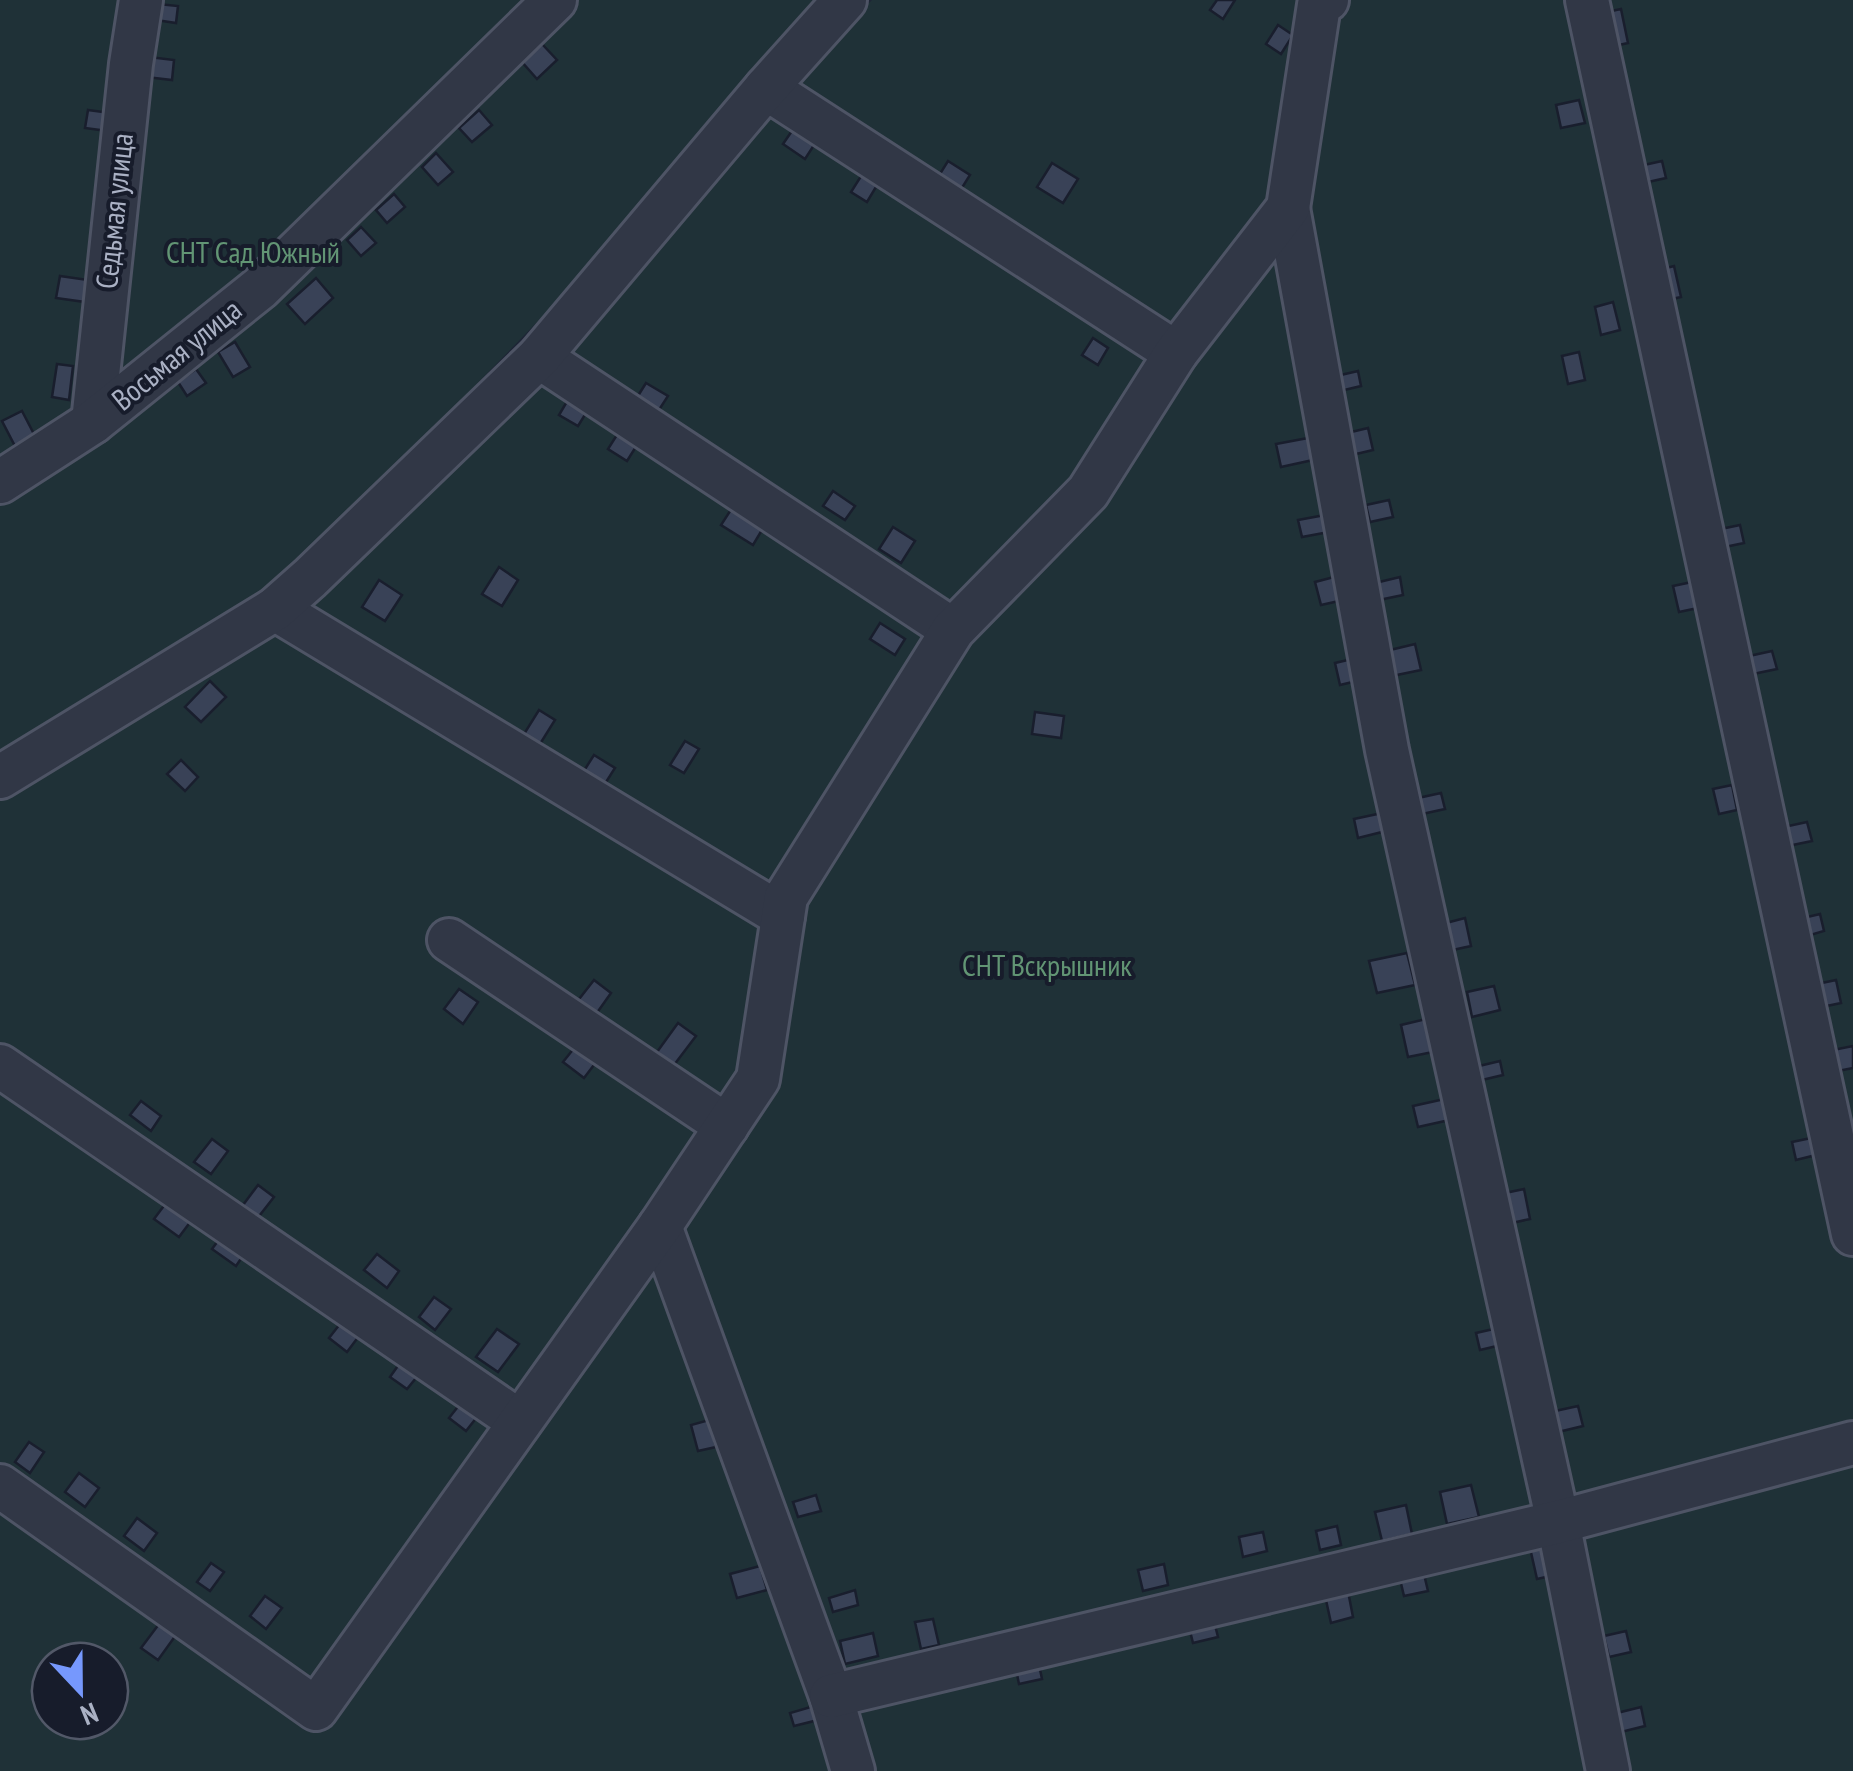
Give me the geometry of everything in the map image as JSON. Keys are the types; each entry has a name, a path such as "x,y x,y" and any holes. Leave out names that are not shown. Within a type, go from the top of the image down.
{"street":[{"name":"Седьмая улица","path":"93,422 141,0"},
{"name":"Восьмая улица","path":"0,482 93,422 260,288 554,0"},
{"path":"0,777 275,609 539,357 845,0"},
{"path":"1587,0 1853,1234"},
{"path":"1318,2 1288,208 1387,750 1558,1522 1608,1771"},
{"path":"766,88 1176,352"},
{"path":"0,1486 316,1708 660,1226 758,1079 786,898 952,630 1088,492 1176,352 1288,208"},
{"path":"539,357 952,630"},
{"path":"275,609 783,916"},
{"path":"449,940 727,1126"},
{"path":"0,1066 520,1422"},
{"path":"660,1226 831,1696 853,1771"},
{"path":"831,1696 1558,1522 1853,1443"}],"green space":[{"name":"СНТ Сад Южный","path":"0,0 831,0 582,276 285,581 0,753"},
{"name":"СНТ Вскрышник","path":"872,0 1853,0 1853,1771 0,1771 0,761 280,597"}],"building":[{"path":"1217,0 1235,0 1223,19 1210,10"},
{"path":"158,4 178,6 176,23 156,20"},
{"path":"1621,9 1628,43 1610,47 1602,13"},
{"path":"1278,25 1293,35 1281,54 1266,44"},
{"path":"542,44 557,60 537,79 522,62"},
{"path":"149,57 174,60 172,80 146,77"},
{"path":"1579,100 1585,123 1561,128 1556,105"},
{"path":"88,110 118,114 115,132 85,128"},
{"path":"479,110 492,125 472,142 459,128"},
{"path":"796,125 818,139 805,159 783,144"},
{"path":"436,153 453,172 438,185 422,167"},
{"path":"948,161 970,175 960,191 938,177"},
{"path":"1662,161 1666,178 1648,182 1644,165"},
{"path":"1052,163 1078,179 1063,203 1037,187"},
{"path":"863,173 879,182 867,202 851,192"},
{"path":"394,194 405,207 387,223 376,210"},
{"path":"361,227 376,243 361,256 347,240"},
{"path":"1674,266 1681,297 1662,301 1655,271"},
{"path":"60,276 88,280 85,302 56,298"},
{"path":"316,278 333,298 305,324 287,304"},
{"path":"1613,302 1620,330 1601,335 1595,307"},
{"path":"1093,338 1108,348 1098,365 1082,355"},
{"path":"235,342 250,367 233,377 218,352"},
{"path":"1579,352 1585,380 1568,384 1562,356"},
{"path":"57,364 73,366 69,400 52,397"},
{"path":"196,369 206,383 187,396 178,382"},
{"path":"1358,371 1361,386 1336,392 1332,377"},
{"path":"646,383 668,396 657,413 636,399"},
{"path":"569,398 588,410 578,426 559,415"},
{"path":"22,411 36,438 16,448 2,421"},
{"path":"1368,428 1373,450 1352,455 1347,433"},
{"path":"620,430 639,442 627,461 608,449"},
{"path":"1308,438 1313,460 1281,467 1276,444"},
{"path":"833,491 855,506 845,520 823,506"},
{"path":"1389,500 1393,517 1370,522 1366,505"},
{"path":"734,505 765,525 753,545 721,525"},
{"path":"1325,515 1329,532 1302,537 1298,520"},
{"path":"1740,525 1744,543 1720,548 1716,530"},
{"path":"893,527 915,541 901,563 879,549"},
{"path":"499,567 518,580 502,606 482,594"},
{"path":"1334,577 1339,601 1321,605 1315,582"},
{"path":"1400,577 1403,595 1379,600 1375,583"},
{"path":"379,580 402,595 385,621 362,607"},
{"path":"1692,582 1698,608 1679,612 1673,586"},
{"path":"880,623 905,639 895,655 870,639"},
{"path":"1415,644 1421,670 1392,676 1386,651"},
{"path":"1772,651 1777,669 1753,674 1749,656"},
{"path":"1356,658 1361,680 1340,685 1335,663"},
{"path":"210,681 226,697 201,722 185,707"},
{"path":"539,710 555,720 540,744 524,734"},
{"path":"1035,712 1064,716 1061,738 1032,734"},
{"path":"685,741 699,749 684,773 670,765"},
{"path":"594,755 615,768 601,790 580,777"},
{"path":"181,760 198,777 185,791 167,774"},
{"path":"1732,785 1737,810 1719,814 1713,789"},
{"path":"1441,793 1445,809 1422,814 1418,798"},
{"path":"1382,813 1386,831 1358,838 1354,819"},
{"path":"1807,822 1812,841 1783,847 1779,828"},
{"path":"1820,914 1824,931 1807,936 1803,918"},
{"path":"1465,918 1471,946 1448,951 1442,924"},
{"path":"1407,953 1415,985 1377,993 1369,961"},
{"path":"594,980 611,993 594,1017 576,1003"},
{"path":"1836,980 1841,1003 1822,1007 1817,984"},
{"path":"1494,986 1500,1010 1472,1017 1467,992"},
{"path":"459,989 478,1002 463,1024 444,1009"},
{"path":"1426,1019 1433,1052 1408,1057 1401,1025"},
{"path":"678,1023 696,1036 674,1065 657,1052"},
{"path":"579,1042 600,1057 584,1078 563,1062"},
{"path":"1853,1046 1853,1068 1838,1071 1833,1050"},
{"path":"1500,1061 1503,1075 1482,1080 1479,1066"},
{"path":"1449,1098 1454,1119 1418,1127 1413,1106"},
{"path":"141,1101 161,1116 151,1131 130,1115"},
{"path":"1816,1137 1820,1154 1796,1160 1792,1142"},
{"path":"212,1139 228,1151 211,1174 194,1162"},
{"path":"258,1185 274,1197 256,1220 240,1209"},
{"path":"1524,1189 1530,1219 1512,1223 1505,1193"},
{"path":"175,1191 200,1209 179,1237 154,1219"},
{"path":"226,1230 249,1247 236,1266 212,1249"},
{"path":"377,1254 399,1271 387,1288 364,1270"},
{"path":"434,1297 451,1309 435,1330 419,1317"},
{"path":"347,1315 365,1328 347,1352 329,1338"},
{"path":"1511,1325 1514,1342 1480,1350 1476,1333"},
{"path":"497,1329 519,1344 498,1372 476,1357"},
{"path":"407,1353 425,1367 407,1389 390,1377"},
{"path":"464,1399 481,1412 466,1431 449,1418"},
{"path":"1578,1406 1583,1426 1550,1434 1546,1413"},
{"path":"709,1420 716,1447 698,1451 691,1425"},
{"path":"29,1442 44,1452 30,1473 15,1462"},
{"path":"79,1473 99,1488 85,1507 65,1492"},
{"path":"1471,1485 1479,1517 1447,1524 1440,1492"},
{"path":"816,1495 821,1511 798,1517 793,1502"},
{"path":"1406,1505 1412,1534 1382,1541 1375,1512"},
{"path":"137,1518 157,1533 144,1551 124,1536"},
{"path":"1337,1526 1341,1545 1320,1550 1316,1531"},
{"path":"1263,1532 1267,1551 1243,1557 1239,1537"},
{"path":"1557,1542 1564,1573 1537,1579 1530,1548"},
{"path":"211,1563 224,1572 210,1591 197,1582"},
{"path":"1164,1564 1168,1585 1143,1591 1138,1570"},
{"path":"760,1566 767,1590 737,1598 730,1574"},
{"path":"1422,1566 1428,1591 1404,1596 1398,1571"},
{"path":"1347,1586 1353,1617 1331,1623 1324,1591"},
{"path":"855,1590 858,1605 833,1612 829,1598"},
{"path":"265,1596 282,1608 266,1629 250,1616"},
{"path":"1212,1613 1218,1637 1193,1643 1187,1619"},
{"path":"165,1616 181,1628 158,1660 141,1648"},
{"path":"933,1619 939,1645 921,1649 915,1622"},
{"path":"1626,1631 1631,1652 1609,1657 1604,1636"},
{"path":"873,1633 878,1656 845,1664 840,1641"},
{"path":"1037,1655 1042,1679 1019,1684 1014,1660"},
{"path":"814,1706 818,1720 794,1726 790,1713"},
{"path":"1641,1707 1645,1726 1621,1732 1617,1713"}]}
